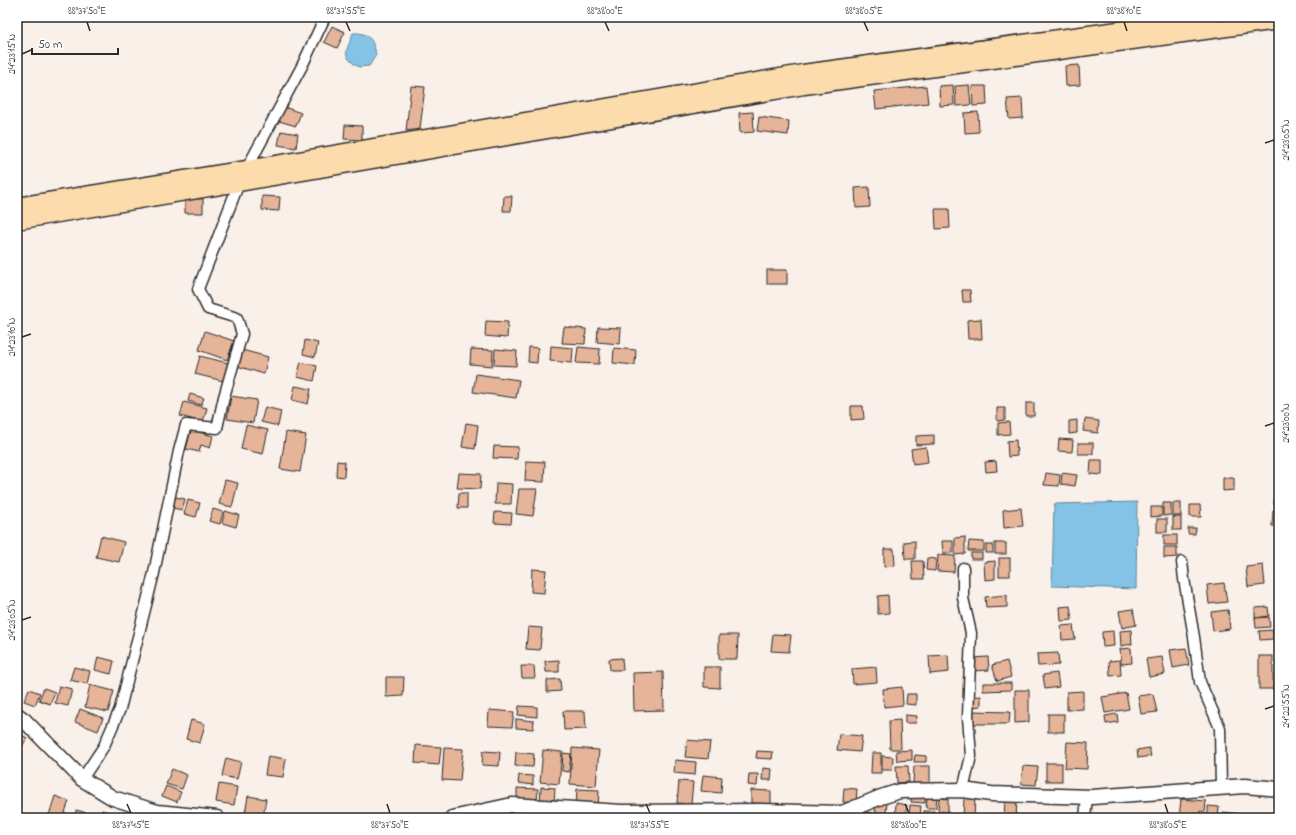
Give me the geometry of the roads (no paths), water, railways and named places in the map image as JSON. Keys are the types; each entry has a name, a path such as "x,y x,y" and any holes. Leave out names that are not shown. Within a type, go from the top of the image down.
{"main road":[{"path":"17,206 246,169 803,73 1213,17"},
{"path":"17,221 804,86 1279,21"}],"street":[{"path":"82,779 104,746 120,709 154,573 179,451 186,425 217,428 224,397 242,334 237,318 208,309 198,289 239,183 302,66 325,17"},
{"path":"1182,562 1200,682 1220,728 1221,788"},
{"path":"962,568 963,598 971,632 968,717 971,756 963,790"},
{"path":"17,715 24,720 82,779 113,798 157,812 178,816 217,818"},
{"path":"452,818 512,805 621,812 761,814 842,813 900,791 963,790 990,794 1087,797 1244,786 1279,789"},
{"path":"1085,818 1087,797"}],"water":[{"path":"353,33 367,36 370,38 374,46 376,55 369,66 359,67 349,59 347,55 347,48"},
{"path":"1137,502 1136,589 1052,586 1054,504"}]}
